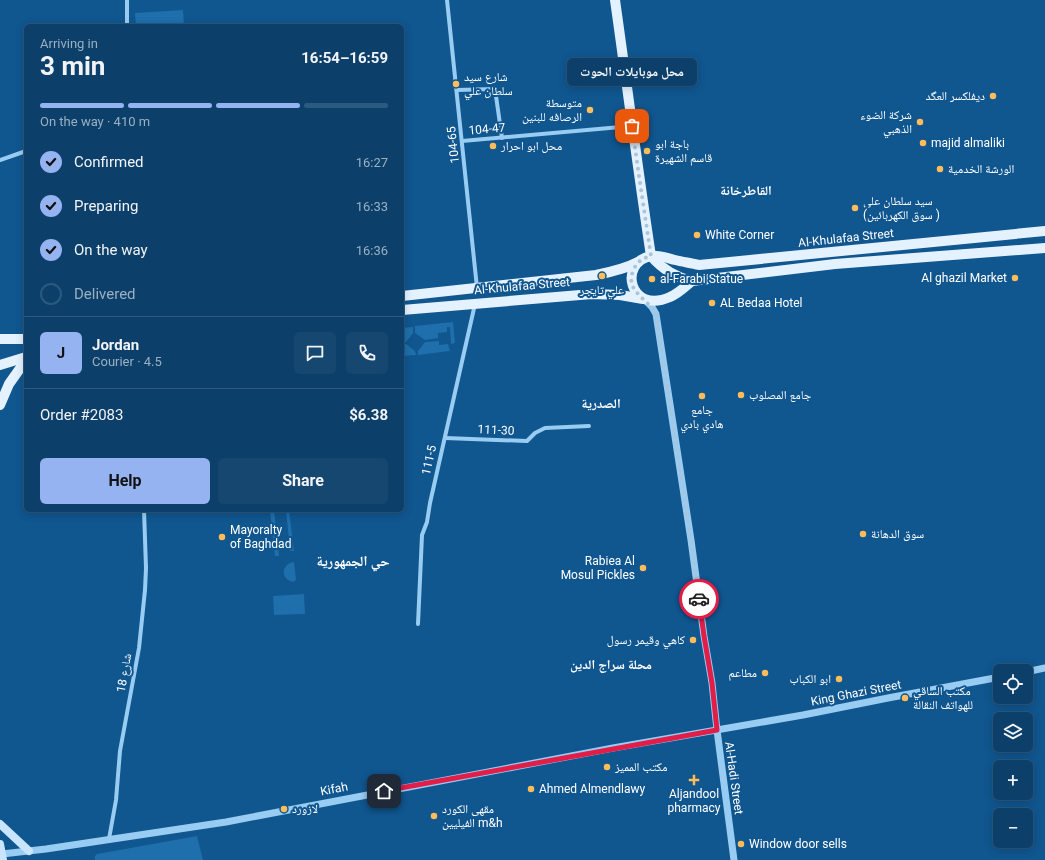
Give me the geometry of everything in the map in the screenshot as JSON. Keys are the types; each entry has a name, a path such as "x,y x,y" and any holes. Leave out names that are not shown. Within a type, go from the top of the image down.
{"main road":[{"path":"615,0 651,256 666,270 679,277 692,281"},
{"name":"Al-Khulafaa Street","path":"404,296 596,275 619,270 651,256 699,265 1045,231"},
{"name":"Al-Khulafaa Street","path":"404,310 592,294 620,295 656,301 672,296 692,281 835,264 1045,248"},
{"path":"640,261 633,270 632,285 636,292 644,299"},
{"path":"0,339 24,339"},
{"path":"0,365 24,358"},
{"path":"0,405 9,384 24,363"},
{"path":"0,824 29,851"},
{"path":"0,844 2,856"}],"street":[{"path":"127,0 127,24"},
{"name":"104-65","path":"447,0 477,288"},
{"path":"457,90 495,89 502,138"},
{"name":"104-47","path":"462,141 632,126"},
{"path":"0,160 24,152"},
{"name":"Al-Hadi Street","path":"644,299 652,307 656,314 712,683 734,860"},
{"name":"111-5","path":"418,624 422,536 427,522 444,438 475,303"},
{"name":"111-30","path":"444,438 526,441 535,433 544,428 589,426"},
{"name":"شارع 18","path":"109,839 116,800 120,752 139,648 146,568 144,512"},
{"path":"1033,671 1045,668"},
{"name":"King Ghazi Street","path":"717,730 993,678"},
{"name":"Kifah","path":"2,856 226,822 541,763 613,748 717,730"}],"shaded area":[{"path":"183,10 184,24 136,24 135,13"},
{"path":"453,322 455,343 451,344 450,327 447,327 447,332 438,333 438,338 425,340 415,333 415,326"},
{"path":"413,327 413,333 406,342 404,342 404,328"},
{"path":"439,341 439,345 448,344 450,351 418,355 418,351 425,342"},
{"path":"404,344 415,351 416,355 404,356"},
{"path":"270,512 274,512 279,556 275,556"},
{"path":"286,512 289,512 294,551 290,551"},
{"path":"294,562 296,580 293,582 286,578 284,572 285,568 290,563"},
{"path":"304,594 305,614 274,615 273,596"},
{"path":"197,836 203,860 95,860 95,856 97,854"}],"way so far":[{"path":"632,126 651,256 640,261 636,265 633,270 632,285 636,292 652,307 656,314 699,599"}],"place":[{"name":"شارع سيد سلطان علي","path":"456,84"},
{"name":"ديفلكسر العگد","path":"993,96"},
{"name":"متوسطة الرصافه للبنين","path":"590,110"},
{"name":"شركة الضوء الذهبي","path":"920,122"},
{"name":"محل موبايلات الحوت","path":"632,126"},
{"name":"majid almaliki","path":"923,143"},
{"name":"محل ابو احرار","path":"493,146"},
{"name":"باجة ابو قاسم الشهيرة","path":"647,151"},
{"name":"الورشة الخدمية","path":"940,169"},
{"name":"سيد سلطان على (سوق الكهربائين )","path":"855,208"},
{"name":"White Corner","path":"697,235"},
{"name":"علي تايجر","path":"602,276"},
{"name":"Al ghazil Market","path":"1015,278"},
{"name":"al-Farabi Statue","path":"652,279"},
{"name":"AL Bedaa Hotel","path":"712,303"},
{"name":"جامع المصلوب","path":"741,395"},
{"name":"جامع هادي بادي","path":"702,396"},
{"name":"سوق الدهانة","path":"863,534"},
{"name":"Mayoralty of Baghdad","path":"222,537"},
{"name":"Rabiea Al Mosul Pickles","path":"643,568"},
{"name":"كاهي وقيمر رسول","path":"693,640"},
{"name":"مطاعم","path":"765,673"},
{"name":"ابو الكباب","path":"839,679"},
{"name":"مكتب الساقي للهواتف النقالة","path":"905,698"},
{"name":"مكتب المميز","path":"607,767"},
{"name":"Aljandool pharmacy","path":"694,780"},
{"name":"Ahmed Almendlawy","path":"531,789"},
{"name":"لازورد","path":"284,809"},
{"name":"مقهى الكورد الفيليين m&h","path":"434,816"},
{"name":"Window door sells","path":"741,844"}],"district":[{"name":"القاطرخانة","path":"746,190"},
{"name":"الصدرية","path":"601,403"},
{"name":"حي الجمهورية","path":"353,561"},
{"name":"محلة سراج الدين","path":"611,664"}],"route":[{"path":"384,791 717,730 712,683 699,599"}]}
